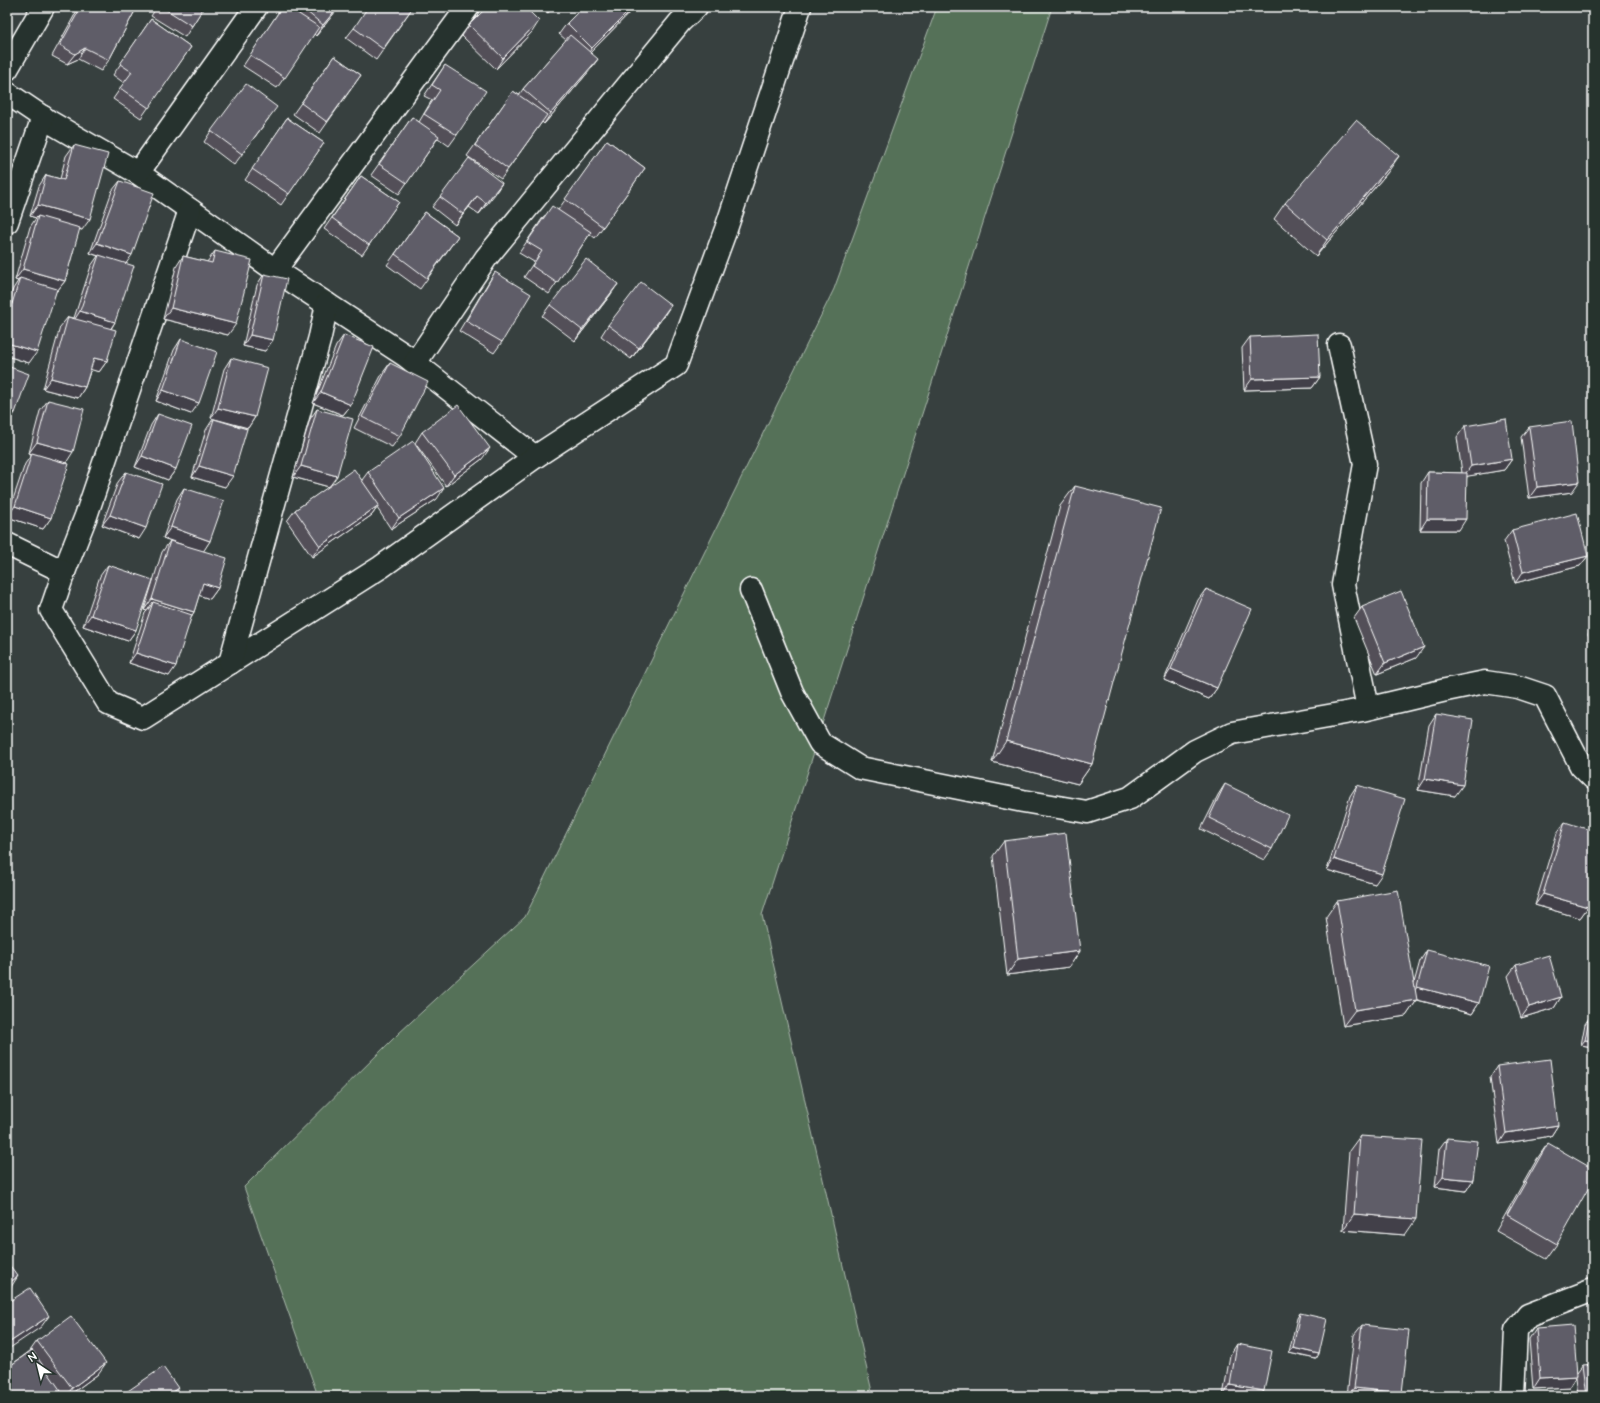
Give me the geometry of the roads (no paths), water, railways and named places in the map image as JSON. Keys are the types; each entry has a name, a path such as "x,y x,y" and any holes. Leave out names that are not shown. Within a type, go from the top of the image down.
{"street":[{"path":"7,69 43,7"},
{"path":"138,173 256,7"},
{"path":"275,270 468,7"},
{"path":"415,363 486,258 680,22 696,7"},
{"path":"190,210 86,516 51,610 108,703 143,718 381,567 535,456 676,366 726,229 800,7"},
{"path":"7,93 138,173 275,270 415,363 535,456"},
{"path":"7,222 44,117"},
{"path":"230,663 320,336 327,304"},
{"path":"1339,345 1365,464 1343,585 1368,708"},
{"path":"7,544 64,572"},
{"path":"751,590 792,692 820,743 860,768 1023,801 1087,812 1130,798 1195,751 1232,734 1368,708 1485,682 1518,687 1545,696 1581,766 1593,778"},
{"path":"1513,1396 1516,1330 1528,1315 1593,1290"}]}
